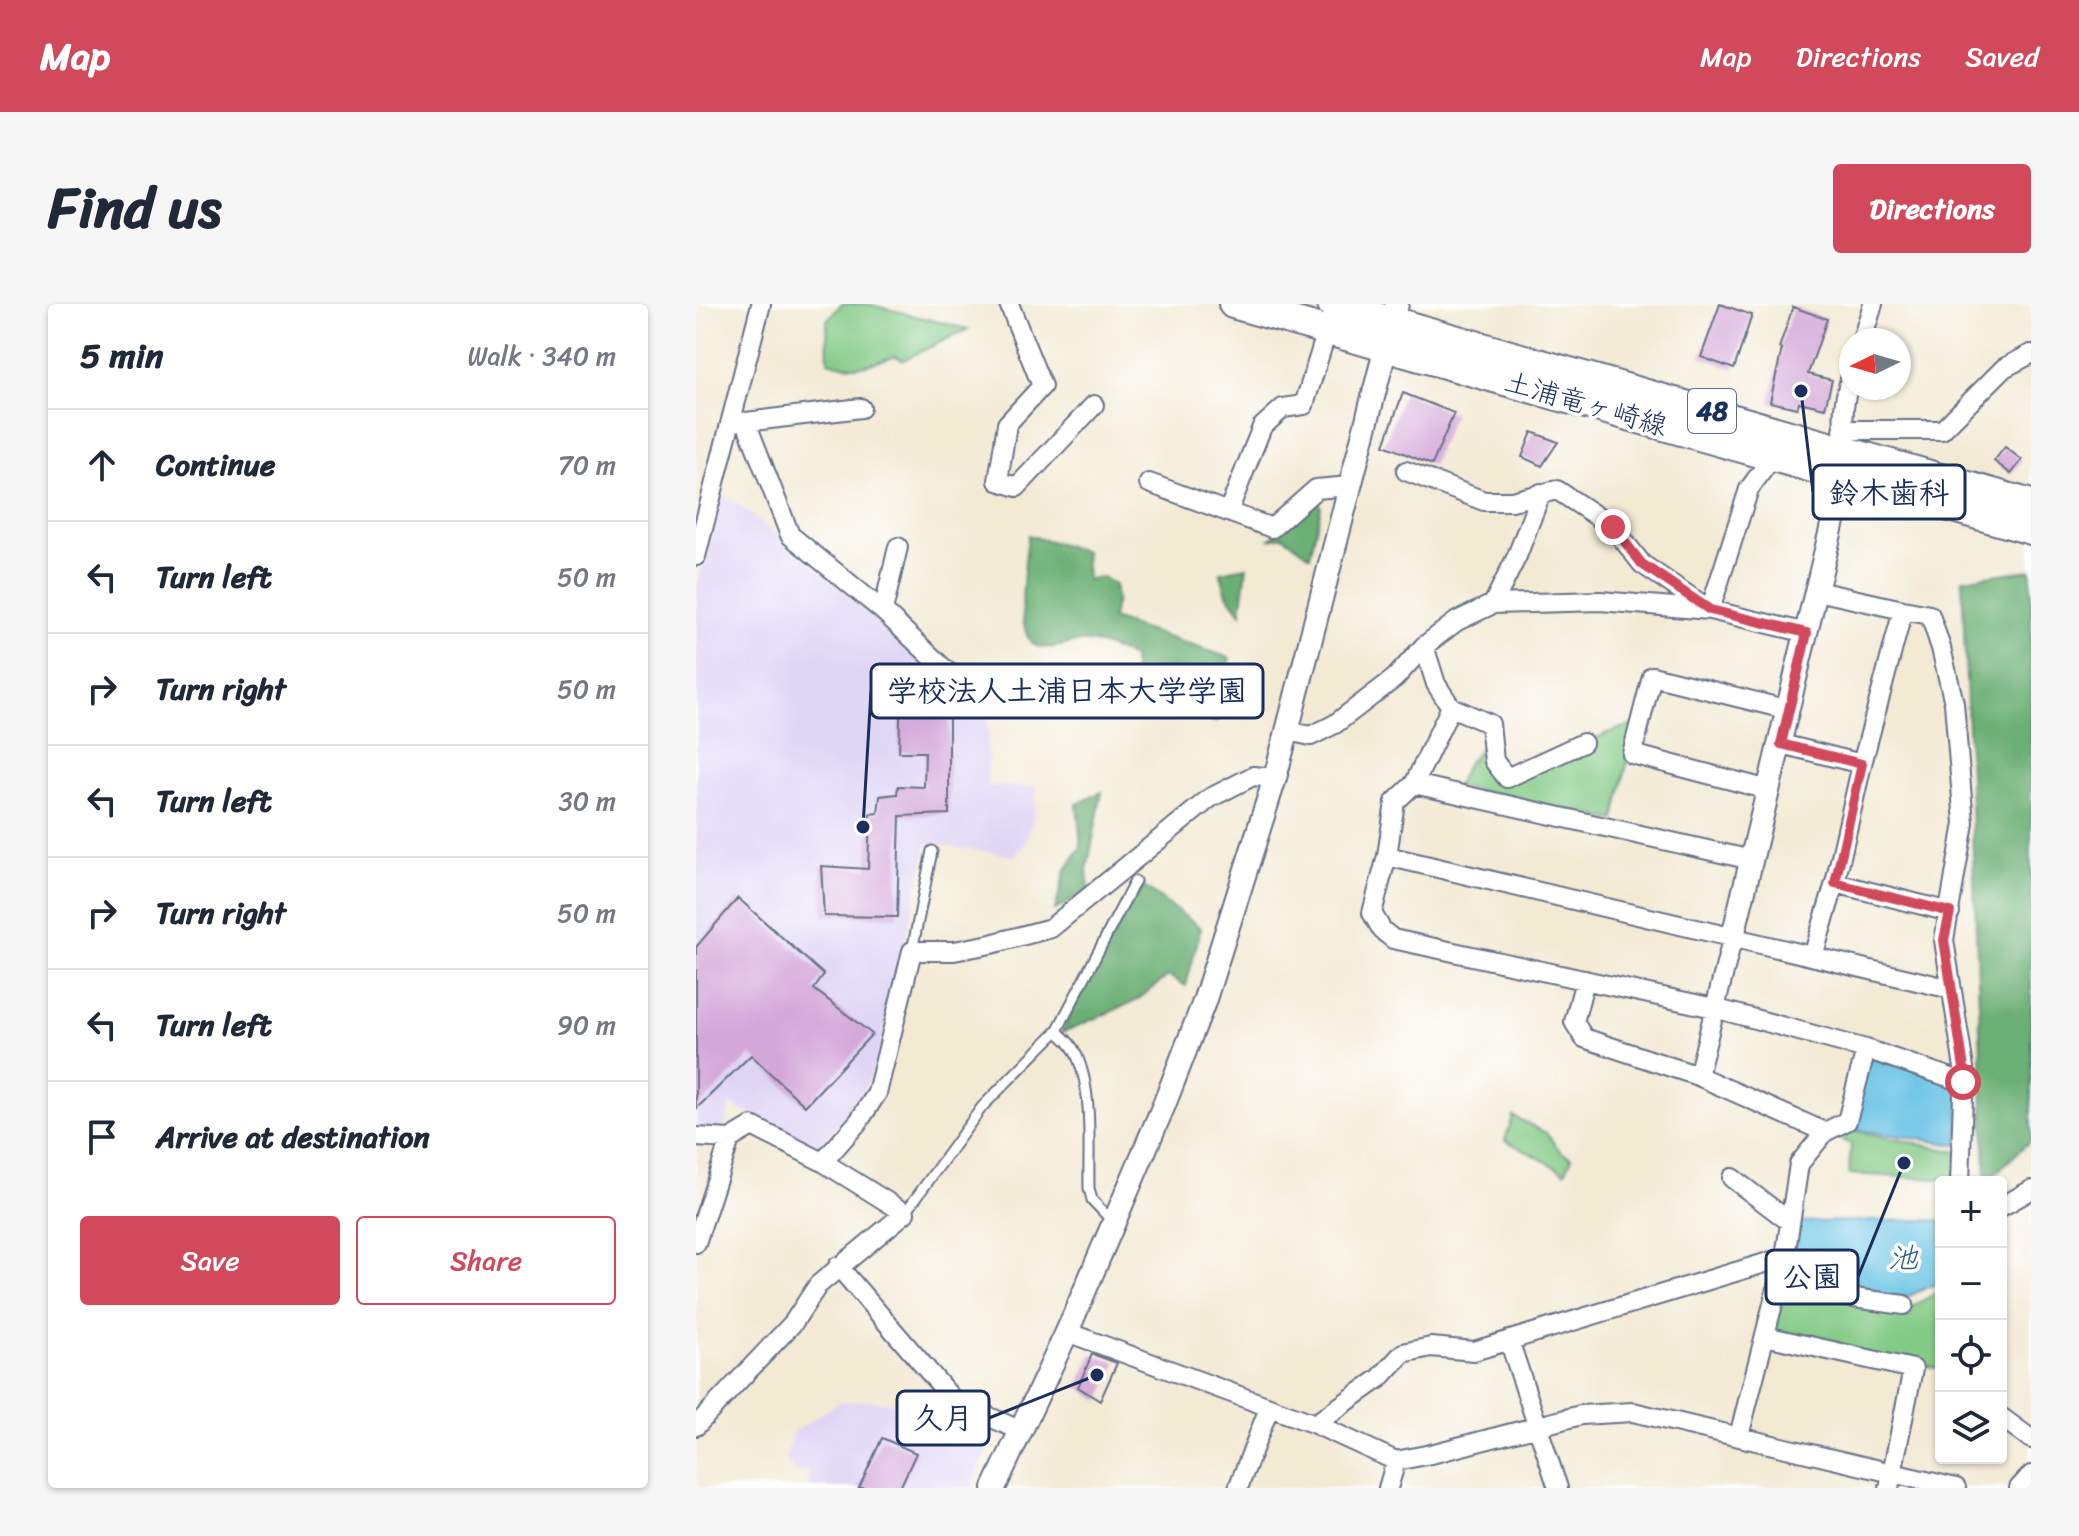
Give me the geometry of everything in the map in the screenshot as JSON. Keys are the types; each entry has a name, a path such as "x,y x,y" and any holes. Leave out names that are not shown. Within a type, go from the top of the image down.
{"main road":[{"name":"土浦竜ヶ崎線","path":"1233,304 1392,324 2031,504"},
{"name":"土浦竜ヶ崎線","path":"1392,324 1773,456 1846,452 2031,530"}],"street":[{"path":"696,556 738,421 761,304"},
{"path":"1009,304 1042,386 1007,424 998,481 1017,487 1094,405"},
{"path":"1866,328 1873,304"},
{"path":"1228,512 1262,427 1283,408 1304,405 1330,317"},
{"path":"994,1488 1067,1332 1164,1105 1204,1002 1275,778 1392,324"},
{"path":"1846,452 1942,430 2004,368 2031,354"},
{"path":"1698,1076 1817,591 1846,452 1846,400"},
{"path":"738,421 861,408"},
{"path":"738,421 790,535 883,611 970,693"},
{"path":"1710,610 1749,489 1773,456"},
{"path":"1406,471 1484,501 1512,501 1557,490 1613,527 1642,564 1710,610"},
{"path":"1149,483 1272,528 1316,489 1350,486"},
{"path":"1493,604 1517,556 1541,493"},
{"path":"883,611 898,547"},
{"path":"1817,591 1930,615 1941,648 1954,703 1964,823 1944,940 1964,1068 1960,1176"},
{"path":"1288,731 1311,736 1335,724 1395,678 1424,646 1457,621 1493,604 1600,601 1710,610 1807,633"},
{"path":"1813,956 1835,883 1862,764 1903,610"},
{"path":"1424,646 1436,684 1451,707 1490,724 1494,761 1507,778 1583,743"},
{"path":"1769,790 1632,754 1652,676 1789,710"},
{"path":"1451,707 1414,784 1395,802 1387,856 1372,913 1382,930 1393,939 1714,1008 1866,1049 1963,1082"},
{"path":"1781,744 1862,764"},
{"path":"823,1162 859,1121 877,1093 912,951 954,951 1051,928 1210,798 1253,776 1275,778"},
{"path":"1414,784 1752,860"},
{"path":"1387,856 1951,989"},
{"path":"1835,883 1950,912"},
{"path":"1585,980 1574,1022 1584,1038 1698,1076 1825,1132"},
{"path":"1739,1436 1785,1257 1799,1164 1825,1132 1847,1121 1866,1049"},
{"path":"696,1137 730,1139 752,1126 823,1162 905,1213 818,1285 793,1323 696,1426"},
{"path":"696,1243 730,1139"},
{"path":"1732,1178 1790,1222"},
{"path":"2007,1204 2031,1190"},
{"path":"1315,1424 1380,1378 1403,1353 1431,1347 1474,1351 1785,1257"},
{"path":"838,1266 954,1401 1021,1431"},
{"path":"1779,1281 1833,1295 1904,1305"},
{"path":"1067,1332 1315,1424 1396,1461 1581,1415 1633,1412 1739,1436 1891,1480 1956,1488"},
{"path":"1765,1336 1913,1369 1891,1480"},
{"path":"1509,1340 1558,1488"},
{"path":"1238,1488 1269,1408"},
{"path":"2007,1421 2031,1439"},
{"path":"1388,1488 1396,1461"},
{"path":"2019,1488 2031,1475"}],"lane":[{"path":"912,951 932,851"},
{"path":"905,1213 982,1107 1057,1031 1135,881"},
{"path":"1057,1031 1072,1046 1083,1069 1092,1200 1114,1223"}],"shaded area":[{"path":"724,494 792,546 988,714 988,786 1036,787 1035,811 1025,845 1014,856 928,843 876,1062 862,1093 823,1143 809,1146 730,1104 726,1125 720,1130 696,1130 696,590"},
{"path":"870,1400 947,1411 997,1431 971,1488 810,1488 807,1471 797,1473 785,1458 794,1432 839,1402"}],"green space":[{"path":"842,304 868,304 968,329 903,360 895,356 862,366 838,364 828,361 827,320"},
{"path":"1317,496 1321,507 1310,556 1283,536 1270,539"},
{"path":"1028,535 1085,551 1087,580 1102,577 1114,584 1116,600 1112,619 1230,658 1217,722 1193,717 1134,688 1133,657 1093,643 1080,642 1048,648 1037,646 1029,640 1022,596"},
{"path":"1247,567 1241,613 1227,594 1220,572"},
{"path":"2031,570 2031,1140 1992,1176 1986,1176 1962,579"},
{"path":"1635,724 1615,820 1456,786 1469,760 1481,746 1494,769 1509,783 1607,733"},
{"path":"1102,792 1087,870 1089,890 1055,910 1065,871 1081,847 1077,804"},
{"path":"1140,884 1201,928 1186,986 1168,976 1136,1001 1061,1033"},
{"path":"1513,1116 1546,1133 1561,1152 1572,1158 1565,1172 1505,1140"},
{"path":"1841,1128 1958,1152 1957,1176 1935,1176 1935,1179 1849,1174 1851,1144 1830,1135"},
{"path":"1782,1287 1903,1312 1935,1293 1935,1368 1770,1333"}],"water":[{"path":"1869,1054 1960,1085 1958,1145 1846,1128"},
{"name":"池","path":"1935,1220 1935,1284 1905,1298 1783,1277 1795,1222"}],"building":[{"path":"1720,304 1752,315 1734,369 1701,357"},
{"path":"1793,307 1827,319 1808,374 1832,380 1825,408 1799,402 1797,408 1770,402 1782,349 1779,348"},
{"path":"1403,393 1454,413 1432,465 1384,445"},
{"path":"1532,432 1558,442 1542,466 1522,457"},
{"path":"2005,447 2022,460 2011,474 1994,461"},
{"path":"901,688 935,689 935,705 949,704 949,814 900,816 897,917 824,916 821,866 868,869 870,814 878,813 880,796 897,794 898,786 924,787 925,752 899,752"},
{"path":"738,898 824,975 814,989 872,1034 805,1106 751,1055 696,1109 696,947"},
{"path":"1092,1354 1117,1363 1100,1401 1078,1387"},
{"path":"882,1438 916,1453 900,1488 859,1488"}],"place":[{"name":"鈴木歯科","path":"1801,391"},
{"name":"学校法人土浦日本大学学園","path":"863,827"},
{"name":"公園","path":"1904,1163"},
{"name":"久月","path":"1097,1375"}],"route":[{"path":"1613,527 1642,564 1710,610 1807,633 1781,744 1862,764 1835,883 1950,912 1944,940 1964,1068 1963,1082"}]}
